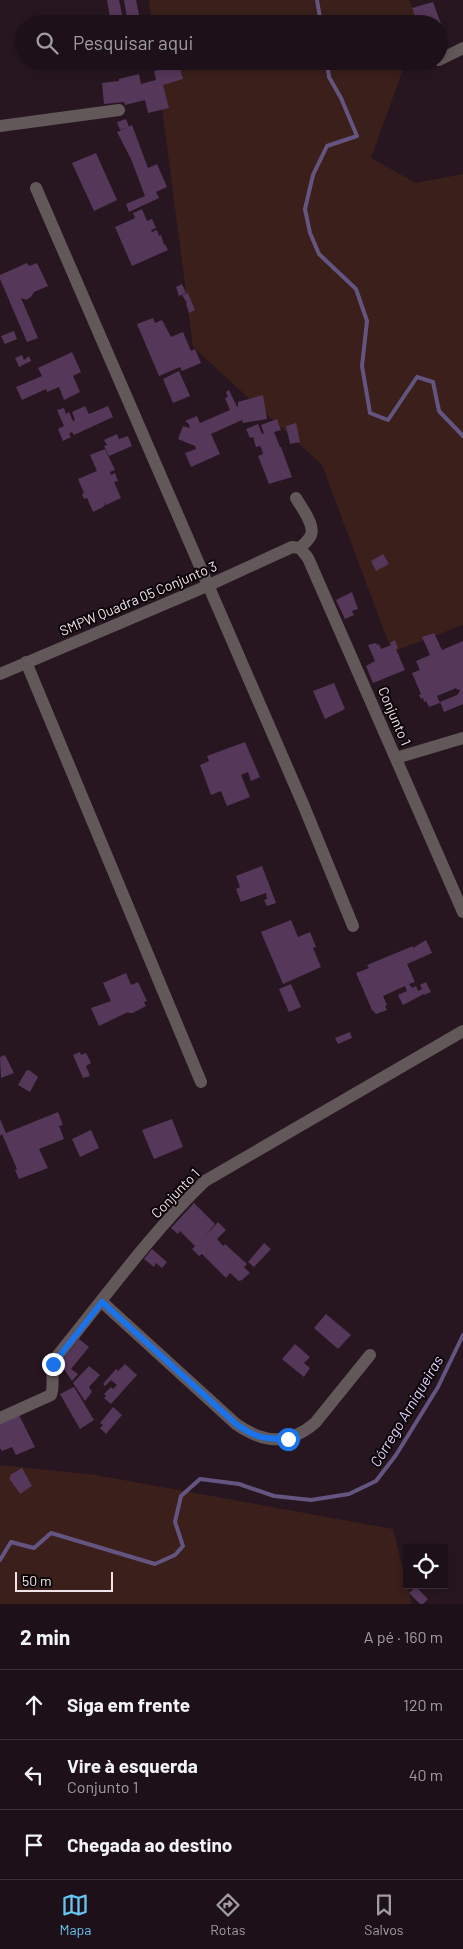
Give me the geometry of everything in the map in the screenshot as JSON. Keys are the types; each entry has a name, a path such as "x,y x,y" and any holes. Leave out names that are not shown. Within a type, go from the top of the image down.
{"street":[{"path":"448,55 463,48"},
{"path":"0,126 119,110"},
{"path":"36,188 303,804 353,926"},
{"path":"296,498 308,519 312,532 309,539 300,548"},
{"name":"SMPW Quadra 05 Conjunto 3","path":"0,674 207,586 292,547 300,548"},
{"name":"Conjunto 1","path":"300,548 308,558 463,912"},
{"path":"26,662 201,1082"},
{"path":"396,758 463,738"},
{"name":"Conjunto 1","path":"0,1418 51,1395 54,1360 182,1204 206,1181 463,1031"},
{"path":"102,1302 236,1424 248,1432 266,1439 288,1439 304,1432 315,1423 370,1355"}],"shaded area":[{"path":"149,0 409,0 416,15 151,15"},
{"path":"157,70 403,70 371,158 416,183 463,174 463,625 392,652 322,465 193,347"},
{"path":"0,1465 96,1475 393,1529 403,1568 403,1589 408,1589 412,1604 0,1604"}],"building":[{"path":"107,0 119,0 122,15 110,15"},
{"path":"124,0 136,0 139,15 126,15"},
{"path":"433,2 438,15 415,15 412,8"},
{"path":"180,70 183,79 163,85 169,108 148,113 145,100 125,105 124,102 104,104 102,83 119,81 119,79 139,74 141,84 156,80 154,71"},
{"path":"126,119 129,127 120,130 117,122"},
{"path":"132,125 148,168 157,164 167,187 156,192 159,198 129,212 126,204 145,196 131,159 117,132"},
{"path":"96,153 117,200 94,211 72,163"},
{"path":"142,209 147,221 152,219 156,228 151,230 152,232 157,230 168,250 132,266 115,227 135,218 133,213"},
{"path":"27,263 29,266 37,263 48,286 34,292 26,300 21,298 38,338 27,342 0,275"},
{"path":"182,284 186,293 179,296 176,287"},
{"path":"188,293 195,310 189,313 187,303 182,295"},
{"path":"153,318 155,323 162,320 171,337 183,332 191,351 195,349 201,363 182,371 180,367 159,376 137,324"},
{"path":"14,331 17,339 5,344 1,336"},
{"path":"72,352 81,372 73,376 80,392 64,400 59,387 47,392 46,389 22,400 16,387 42,376 38,368"},
{"path":"22,355 24,360 29,356 31,361 19,367 15,358"},
{"path":"179,371 190,396 173,403 163,379"},
{"path":"229,390 237,407 238,402 263,395 267,419 243,423 242,420 211,434 220,454 191,467 185,453 196,449 195,446 178,439 183,426 190,428 189,424 185,421 197,416 200,423 230,410 225,398 228,397 226,392"},
{"path":"85,406 89,414 108,406 113,417 74,435 72,432 69,434 71,437 63,441 58,429 64,426 57,410 64,408 66,414 69,412 73,421 75,420 72,412"},
{"path":"277,419 281,430 274,432 292,477 269,484 258,456 263,454 262,450 260,446 256,447 253,437 250,438 246,429 258,424 262,434 264,433 261,425"},
{"path":"296,423 300,442 290,444 286,426"},
{"path":"117,434 119,439 128,436 132,446 109,456 104,446 107,445 104,440"},
{"path":"105,449 115,470 110,472 111,475 115,473 118,481 114,482 121,498 106,505 104,502 105,505 103,507 93,512 87,498 84,499 82,494 84,493 78,479 97,471 90,455"},
{"path":"383,554 389,564 376,571 371,561"},
{"path":"352,592 358,609 352,611 354,615 345,619 336,600"},
{"path":"434,633 442,650 463,641 463,704 444,712 440,702 457,695 460,691 459,689 457,690 456,688 437,696 440,703 429,707 426,701 424,702 423,698 421,699 419,695 421,694 412,673 420,670 416,661 430,655 422,637"},
{"path":"395,640 398,648 396,649 405,670 373,683 366,666 375,661 368,645 376,643 377,645 379,644 381,649 391,645 390,643"},
{"path":"334,683 345,709 325,719 313,691"},
{"path":"245,742 260,777 251,781 248,772 241,775 250,797 227,806 221,791 211,795 200,765 209,761 207,756"},
{"path":"262,866 276,903 267,906 264,900 267,899 266,893 241,902 236,889 240,887 236,876"},
{"path":"291,920 298,937 310,932 316,947 313,948 321,967 283,984 261,932"},
{"path":"426,940 432,953 407,964 415,982 409,984 412,988 416,986 418,991 422,989 420,985 426,982 431,992 403,1005 398,995 407,991 405,986 383,996 387,1010 376,1014 372,1010 356,973 369,968 367,965 413,946 413,948"},
{"path":"126,973 131,985 138,982 147,1001 144,1002 146,1006 133,1013 128,1012 99,1026 91,1008 111,1001 103,983"},
{"path":"291,984 301,1007 289,1012 279,989"},
{"path":"350,1032 352,1038 338,1044 335,1038"},
{"path":"80,1052 81,1055 86,1053 91,1063 86,1066 90,1076 83,1078 73,1055"},
{"path":"5,1055 14,1073 1,1078 0,1057"},
{"path":"29,1070 38,1077 30,1092 18,1085 26,1071"},
{"path":"58,1112 63,1125 59,1126 64,1139 39,1149 48,1168 19,1179 15,1170 17,1169 2,1134 0,1136 0,1119 6,1133"},
{"path":"172,1119 183,1147 154,1159 142,1130"},
{"path":"91,1130 99,1148 80,1157 72,1139"},
{"path":"194,1203 215,1224 205,1236 218,1222 226,1230 217,1239 223,1246 225,1244 247,1264 244,1267 250,1273 242,1280 239,1281 230,1273 226,1278 202,1254 199,1256 192,1249 195,1246 180,1231 178,1234 171,1228"},
{"path":"264,1243 271,1249 254,1267 248,1262"},
{"path":"152,1249 167,1262 162,1268 156,1263 154,1267 144,1259"},
{"path":"326,1314 351,1335 338,1349 314,1328"},
{"path":"79,1339 89,1347 71,1369 78,1374 72,1381 60,1363"},
{"path":"295,1344 310,1357 304,1363 310,1368 304,1377 282,1359"},
{"path":"125,1364 137,1375 111,1404 104,1398 106,1396 104,1394 111,1387 113,1389 117,1385 111,1380 105,1386 103,1384 116,1369 118,1371"},
{"path":"89,1366 100,1375 89,1387 92,1392 85,1401 73,1383"},
{"path":"74,1387 94,1420 80,1429 60,1394"},
{"path":"113,1407 122,1415 106,1434 100,1428 103,1425 100,1423"},
{"path":"18,1413 35,1447 16,1455 12,1447 2,1451 0,1448 0,1421"},
{"path":"22,1468 32,1486 20,1494 9,1478 11,1477 10,1475"},
{"path":"414,1589 418,1589 428,1599 423,1604 420,1604 409,1593"}],"waterway":[{"path":"317,0 320,15"},
{"path":"328,70 329,77 341,98 357,136 327,146 313,175 305,209 310,233 319,254 356,289 367,321 362,366 370,413 388,420 417,377 433,382 439,411 463,436"},
{"name":"Córrego Arniqueiras","path":"0,1560 11,1542 34,1548 51,1533 155,1564 175,1555 183,1546 175,1522 181,1496 200,1479 239,1484 274,1496 311,1500 349,1494 376,1481 396,1455 438,1387 463,1335"}],"route":[{"path":"53,1364 54,1360 102,1302 236,1424 248,1432 266,1439 288,1439"}]}
